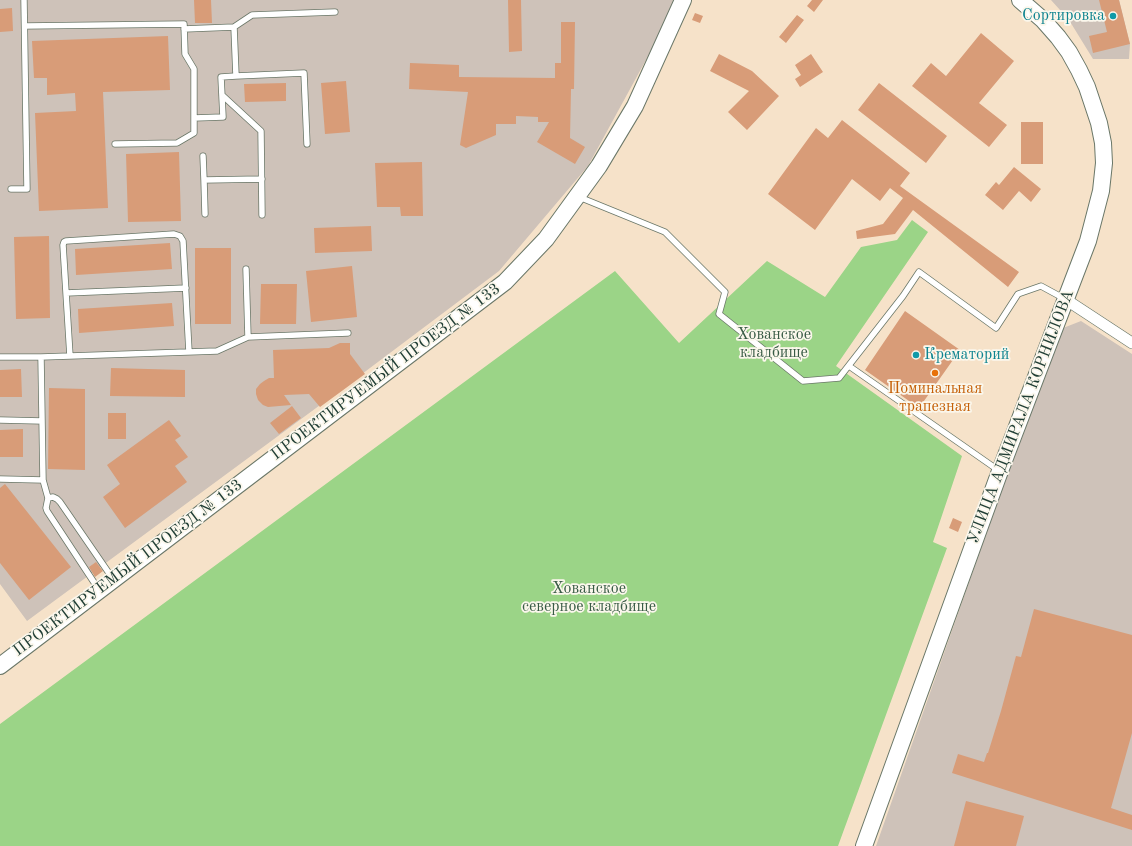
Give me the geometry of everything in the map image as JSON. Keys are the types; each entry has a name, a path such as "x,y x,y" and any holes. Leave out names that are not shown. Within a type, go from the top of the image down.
{"street":[{"name":"ПРОЕКТИРУЕМЫЙ ПРОЕЗД № 133","path":"0,666 505,282 546,239 599,166 635,106 683,0"},
{"name":"УЛИЦА АДМИРАЛА КОРНИЛОВА","path":"864,846 1000,471 1088,241 1101,191 1104,163 1103,143 1094,105 1087,87 1069,52 1058,37 1043,20 1020,0"},
{"path":"1065,299 1132,343"}],"lane":[{"path":"10,189 27,189 24,0"},
{"path":"184,29 234,27 252,16 335,12"},
{"path":"25,26 184,24 185,54 194,69 194,133 177,143 116,144"},
{"path":"234,27 236,76"},
{"path":"194,118 223,116 221,76 304,73 307,144"},
{"path":"222,96 261,131 262,215"},
{"path":"203,156 205,214"},
{"path":"204,180 262,178"},
{"path":"577,196 665,232 725,292 719,314 803,381 839,378 903,296 919,272 996,328 1018,294 1041,286 1065,299"},
{"path":"70,356 64,242 174,234 180,236 184,241 189,352"},
{"path":"246,269 248,337"},
{"path":"66,293 186,288"},
{"path":"0,357 217,351 248,337 348,333"},
{"path":"41,357 43,480 48,498 46,508 99,590"},
{"path":"849,366 1000,471"},
{"path":"0,420 42,421"},
{"path":"0,479 43,480"},
{"path":"48,498 53,497 60,502 114,579"}],"shaded area":[{"path":"0,0 677,0 588,166 499,271 350,383 27,621 0,584"},
{"path":"1051,0 1119,0 1130,44 1129,59 1093,59 1069,20"},
{"path":"1081,321 1132,354 1132,846 876,846 1058,330"}],"green space":[{"name":"Хованское северное кладбище","path":"912,220 928,232 836,366 962,456 933,542 947,548 838,846 0,846 0,724 615,271 679,343 767,261 825,297 861,247 897,240"}],"building":[{"path":"194,0 211,0 212,23 195,23"},
{"path":"508,0 521,0 522,51 509,52"},
{"path":"812,0 823,0 814,12 807,6"},
{"name":"Сортировка","path":"1099,0 1119,0 1130,44 1093,53 1089,36 1107,32"},
{"path":"12,8 13,31 0,32 0,9"},
{"path":"695,13 703,16 700,23 692,20"},
{"path":"797,15 804,20 786,43 779,37"},
{"path":"561,22 575,22 574,89 571,89 570,138 585,147 575,164 537,142 549,122 538,122 538,117 516,116 516,124 496,124 496,135 466,148 460,145 468,92 409,89 410,63 459,65 459,77 555,78 555,63 561,63"},
{"path":"981,33 1014,61 979,103 1007,125 989,147 912,86 931,63 946,76"},
{"path":"168,36 170,90 103,92 108,208 39,211 35,113 76,111 75,93 47,95 47,78 34,78 32,41"},
{"path":"719,54 752,71 779,96 747,130 728,112 749,91 710,71"},
{"path":"811,54 823,72 800,87 795,79 801,75 795,65"},
{"path":"346,81 350,132 325,134 321,83"},
{"path":"286,83 286,101 245,102 244,84"},
{"path":"879,83 947,136 926,163 858,110"},
{"path":"842,120 910,173 900,186 1019,272 1008,287 913,210 895,234 857,239 856,231 883,224 903,198 890,188 880,201 852,179 815,230 768,194 816,128 828,138"},
{"path":"1021,122 1043,122 1043,164 1021,164"},
{"path":"179,152 181,221 128,222 126,154"},
{"path":"422,162 423,216 401,216 400,207 377,207 375,163"},
{"path":"1014,167 1041,189 1031,202 1019,191 1003,210 985,195 996,182 999,185"},
{"path":"371,226 372,251 315,253 314,228"},
{"path":"49,236 50,318 16,319 14,237"},
{"path":"170,243 172,269 76,275 75,249"},
{"path":"195,248 231,248 231,324 195,324"},
{"path":"352,266 357,317 311,322 306,271"},
{"path":"261,284 297,284 296,324 260,324"},
{"path":"172,303 174,326 79,333 78,309"},
{"name":"Крематорий","path":"905,311 960,350 919,408 865,370"},
{"path":"340,343 350,343 350,354 365,374 320,407 309,394 284,395 291,405 268,407 263,405 258,400 256,389 264,381 269,378 274,378 273,350 329,348"},
{"path":"111,368 185,370 185,397 110,396"},
{"path":"21,369 22,397 0,397 0,370"},
{"path":"49,388 85,389 85,470 48,469"},
{"path":"292,406 301,418 279,434 270,423"},
{"path":"108,413 126,413 126,439 108,439"},
{"path":"169,420 181,436 175,440 188,457 175,466 187,482 125,528 103,497 120,484 107,465"},
{"path":"23,429 23,457 0,457 0,430"},
{"path":"5,484 71,567 29,600 0,563 0,488"},
{"path":"953,518 962,522 958,532 949,528"},
{"path":"96,562 103,571 95,577 89,567"},
{"path":"1034,609 1132,635 1132,733 1111,808 1132,815 1132,830 952,773 958,754 984,762 1001,711 1016,656 1021,657"},
{"path":"966,801 1024,816 1016,846 954,846"}],"place":[{"name":"Сортировка","path":"1113,16"},
{"name":"Крематорий","path":"916,355"},
{"name":"Поминальная трапезная","path":"935,373"}],"park label":[{"name":"Хованское кладбище","path":"774,344"}]}
